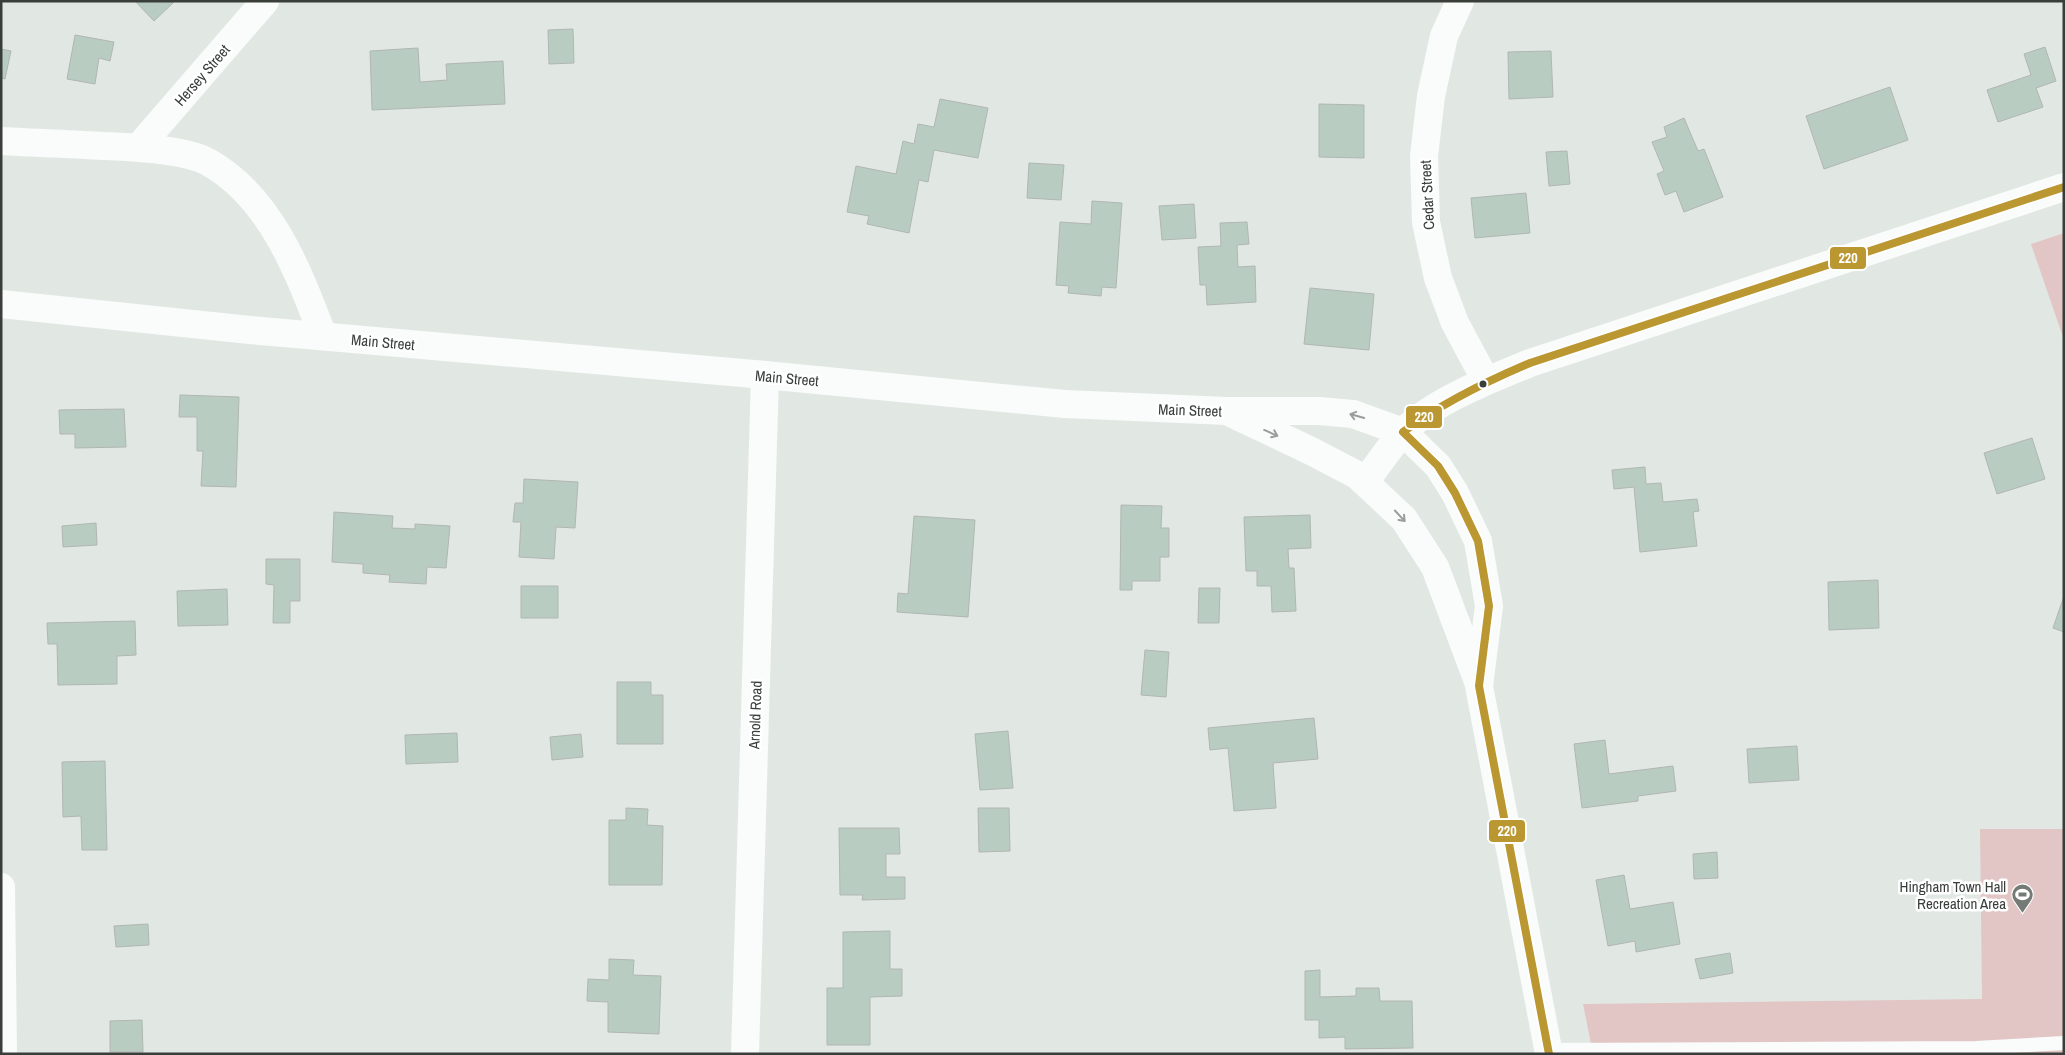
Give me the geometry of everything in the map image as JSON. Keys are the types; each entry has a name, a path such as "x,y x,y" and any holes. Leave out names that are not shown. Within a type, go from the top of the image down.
{"main road":[{"name":"Hersey Street","path":"138,148 265,1"},
{"name":"Cedar Street","path":"1460,1 1444,36 1431,96 1424,156 1426,222 1438,278 1455,323 1486,381"},
{"path":"1,141 138,148 176,152 208,162 236,183 270,220 299,274 323,336"},
{"path":"1365,482 1403,432 1426,414 1486,381 1530,363 2064,187"},
{"name":"Main Street","path":"1,304 101,316 1064,404 1353,414 1403,432 1438,466 1455,493 1478,541 1489,606 1479,686 1548,1052"},
{"name":"Arnold Road","path":"745,1054 765,376"},
{"path":"1227,411 1357,475 1404,519 1435,567 1479,686"},
{"path":"1,887 3,1054"}],"lane":[{"path":"1548,1052 1976,1048 2064,1043"}],"shaded area":[{"path":"2064,233 2064,340 2031,244"},
{"name":"Hingham Town Hall Recreation Area","path":"1980,829 2064,829 2064,1054 1593,1054 1583,1004 1982,999"}],"building":[{"path":"135,1 175,1 154,21"},
{"path":"573,29 574,63 549,64 548,30"},
{"path":"75,35 114,42 110,61 99,58 95,84 67,79"},
{"path":"2045,47 2056,81 2036,88 2043,107 1998,122 1987,90 2031,75 2024,54"},
{"path":"418,48 420,82 447,80 446,64 503,61 505,104 372,110 370,51"},
{"path":"1,49 11,51 5,79 1,78"},
{"path":"1551,51 1553,97 1509,99 1508,52"},
{"path":"1890,87 1908,140 1824,169 1806,116"},
{"path":"940,99 988,108 978,158 934,150 928,182 919,180 909,233 867,224 869,216 847,212 856,166 896,174 903,141 914,144 918,124 934,127"},
{"path":"1319,104 1364,105 1364,158 1319,157"},
{"path":"1684,118 1698,151 1704,149 1723,197 1684,212 1676,191 1665,195 1657,174 1664,171 1652,142 1667,137 1664,127"},
{"path":"1567,151 1570,184 1549,186 1546,152"},
{"path":"1029,163 1064,165 1061,200 1027,198"},
{"path":"1526,193 1530,233 1475,238 1471,198"},
{"path":"1092,201 1122,203 1116,288 1102,287 1101,296 1068,293 1069,286 1056,285 1060,222 1091,224"},
{"path":"1194,204 1196,238 1162,240 1159,206"},
{"path":"1247,222 1249,244 1237,245 1238,267 1255,266 1256,302 1207,305 1206,285 1200,285 1198,247 1221,246 1220,223"},
{"path":"1310,288 1374,294 1369,350 1304,344"},
{"path":"180,395 239,397 236,487 201,486 203,451 197,451 197,417 179,417"},
{"path":"124,409 126,447 75,448 75,434 60,434 59,410"},
{"path":"2032,438 2045,479 1997,494 1984,453"},
{"path":"1645,467 1646,484 1661,483 1663,502 1697,499 1699,511 1693,512 1697,546 1640,552 1634,487 1614,489 1612,470"},
{"path":"524,479 578,482 575,528 556,527 554,559 519,557 521,522 513,522 515,503 523,503"},
{"path":"1121,505 1162,506 1161,528 1169,528 1169,557 1160,557 1160,581 1132,581 1132,590 1120,590"},
{"path":"334,512 393,516 392,528 415,529 415,524 450,526 446,568 427,567 426,584 389,582 390,575 363,573 363,564 332,562"},
{"path":"1310,515 1311,548 1288,549 1289,568 1294,568 1296,611 1272,612 1271,586 1257,586 1257,571 1246,571 1244,517"},
{"path":"914,516 975,520 968,617 897,612 898,593 908,594"},
{"path":"96,523 97,545 63,547 62,526"},
{"path":"266,559 300,559 300,601 290,601 290,623 273,623 274,585 266,584"},
{"path":"1878,580 1879,628 1829,630 1828,582"},
{"path":"521,586 558,586 558,618 521,618"},
{"path":"1199,588 1220,588 1219,623 1198,623"},
{"path":"227,589 228,625 178,626 177,591"},
{"path":"2064,596 2064,632 2053,628"},
{"path":"135,621 136,655 117,656 117,684 58,685 57,644 48,644 47,623"},
{"path":"1145,650 1169,652 1166,697 1141,695"},
{"path":"617,682 651,682 651,695 663,695 663,744 617,744"},
{"path":"1314,718 1318,759 1273,763 1276,808 1234,811 1228,748 1210,750 1208,728"},
{"path":"1008,731 1013,788 980,790 975,734"},
{"path":"457,733 458,762 406,764 405,735"},
{"path":"581,734 583,757 552,760 550,737"},
{"path":"1605,740 1609,774 1673,766 1676,791 1638,796 1638,801 1582,808 1574,744"},
{"path":"1797,746 1799,780 1749,783 1747,749"},
{"path":"105,761 107,850 82,850 81,816 63,817 62,762"},
{"path":"626,808 648,809 647,825 663,826 662,885 609,885 609,820 626,820"},
{"path":"978,808 1009,808 1010,851 979,852"},
{"path":"839,828 899,828 900,854 886,854 886,877 905,877 905,899 862,900 863,895 840,895"},
{"path":"1717,852 1718,878 1694,879 1693,854"},
{"path":"1624,875 1630,909 1673,902 1680,944 1636,952 1635,941 1608,946 1596,880"},
{"path":"148,924 149,945 116,947 114,926"},
{"path":"890,931 890,969 902,969 902,996 870,997 870,1045 827,1045 827,988 843,988 843,932"},
{"path":"1730,953 1733,973 1700,979 1695,959"},
{"path":"609,959 634,960 633,975 661,976 659,1034 608,1032 608,1002 587,1001 588,979 609,980"},
{"path":"1320,970 1320,997 1356,996 1356,988 1379,988 1380,1001 1412,1001 1413,1048 1345,1049 1345,1037 1319,1038 1319,1020 1305,1020 1305,971"},
{"path":"142,1020 143,1052 110,1052 110,1021"}],"transit line":[{"name":"220","path":"1549,1054 1479,686 1489,606 1478,541 1455,493 1438,466 1403,432 1464,394 1530,363 2064,187"}],"place":[{"name":"Hingham Town Hall Recreation Area","path":"2022,914"}]}
